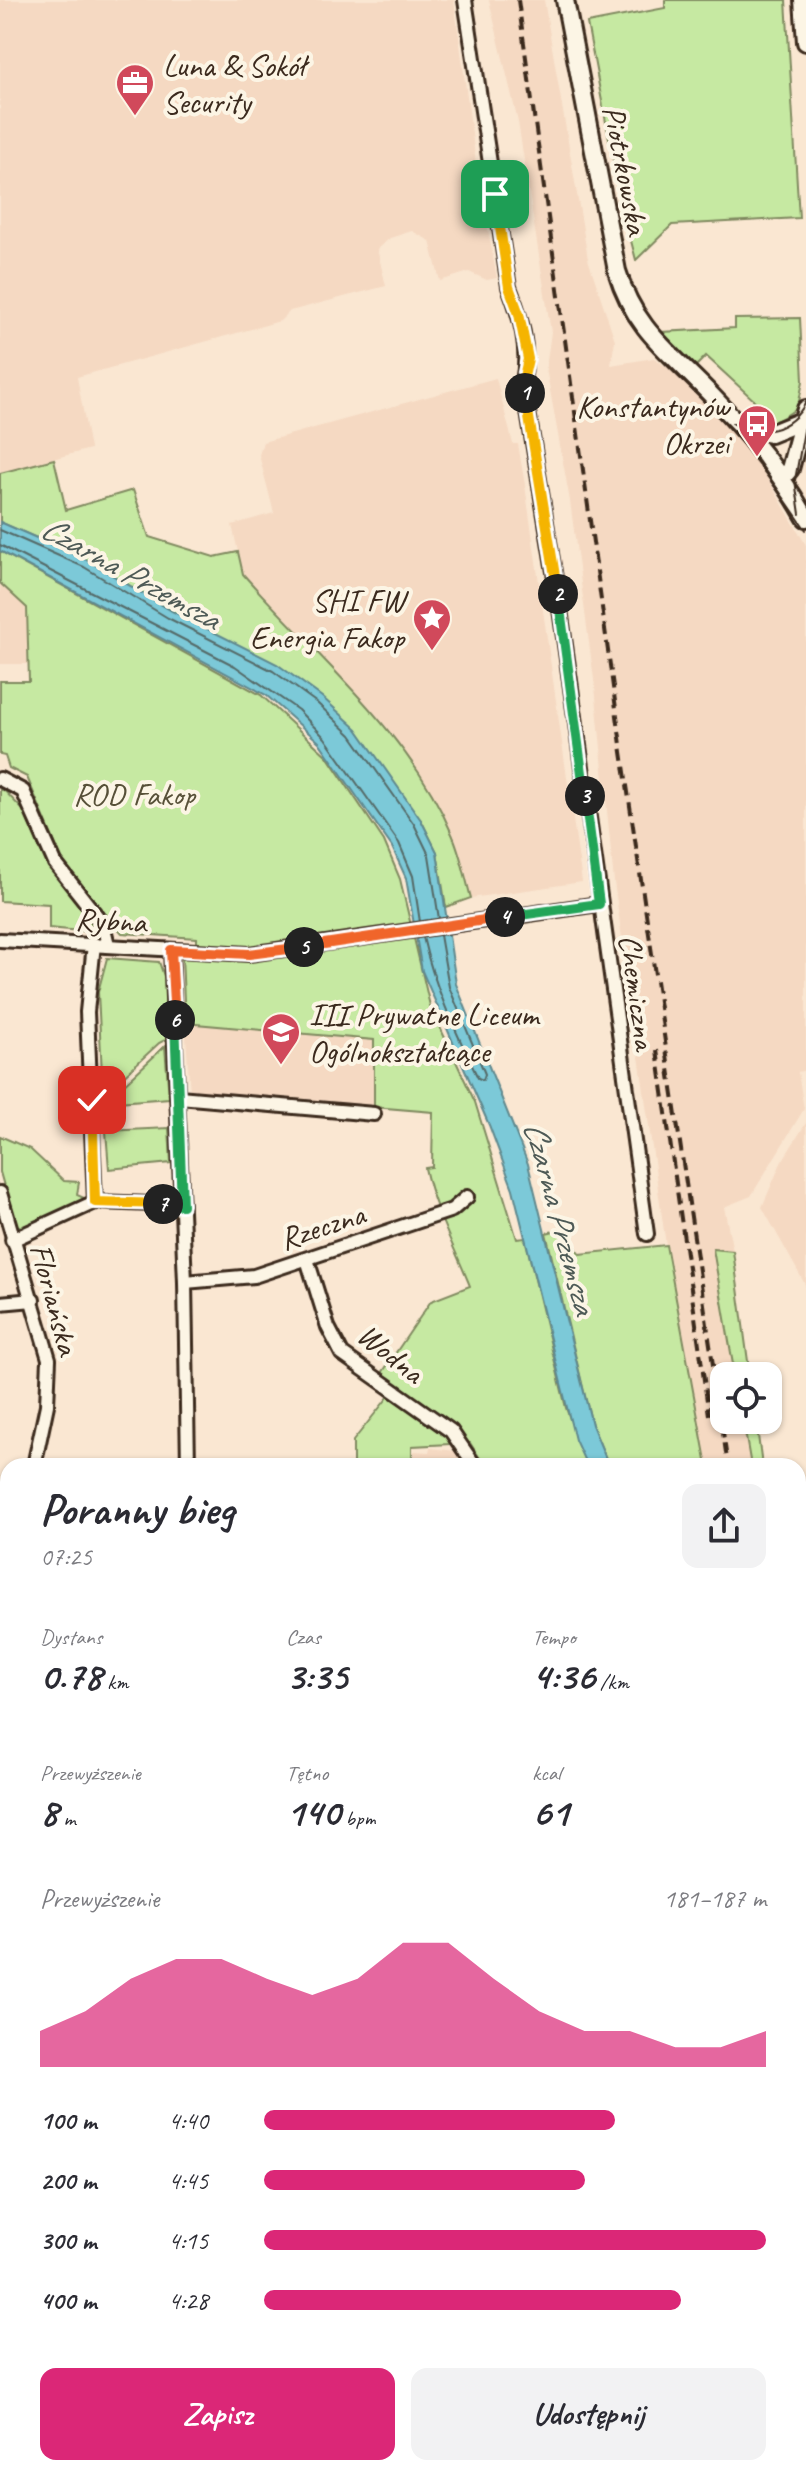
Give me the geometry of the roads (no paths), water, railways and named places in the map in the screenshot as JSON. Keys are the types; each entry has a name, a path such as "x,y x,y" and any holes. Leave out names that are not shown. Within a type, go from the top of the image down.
{"street":[{"name":"Chemiczna","path":"465,0 509,287 519,314 528,359 523,381 556,583 647,1234"},
{"name":"Piotrkowska","path":"565,0 617,271 630,307 654,342 742,428 782,478 806,518"},
{"path":"803,0 806,42"},
{"path":"742,428 751,433 770,434 804,415"},
{"path":"782,478 790,469 804,415"},
{"path":"0,779 23,791 55,863 103,924 108,945"},
{"name":"Rybna","path":"0,940 249,954 599,904"},
{"path":"94,944 87,1012 95,1202"},
{"path":"171,950 179,1097 188,1458"},
{"path":"179,1097 374,1114"},
{"name":"Floriańska","path":"0,1193 49,1359 47,1405 36,1458"},
{"name":"Rzeczna","path":"185,1282 254,1276 452,1210 467,1197"},
{"path":"12,1240 95,1202 182,1205"},
{"name":"Wodna","path":"307,1259 328,1327 342,1354 451,1431 470,1458"},
{"path":"0,1303 33,1300"}],"water":[{"path":"0,522 87,560 172,611 277,664 322,697 357,729 421,820 437,852 456,984 528,1164 592,1425 606,1458 583,1458 575,1440 513,1189 489,1125 422,971 406,878 392,847 319,742 266,695 0,551"}],"tram line":[{"path":"666,362 745,442 806,530"},
{"path":"732,423 753,431 774,429 792,420 806,402"},
{"path":"800,514 795,480 806,420"}],"railway":[{"path":"518,0 622,752 727,1458"},
{"path":"657,1050 709,1415"}],"place":[{"name":"Luna & Sokół Security","path":"135,117"},
{"name":"Konstantynów Okrzei","path":"757,458"},
{"name":"SHI FW Energia Fakop","path":"432,652"},
{"name":"III Prywatne Liceum Ogólnokształcące","path":"281,1066"}],"water label":[{"name":"Czarna Przemsza","path":"131,572"},
{"name":"Czarna Przemsza","path":"561,1217"}],"park label":[{"name":"ROD Fakop","path":"134,794"}]}
